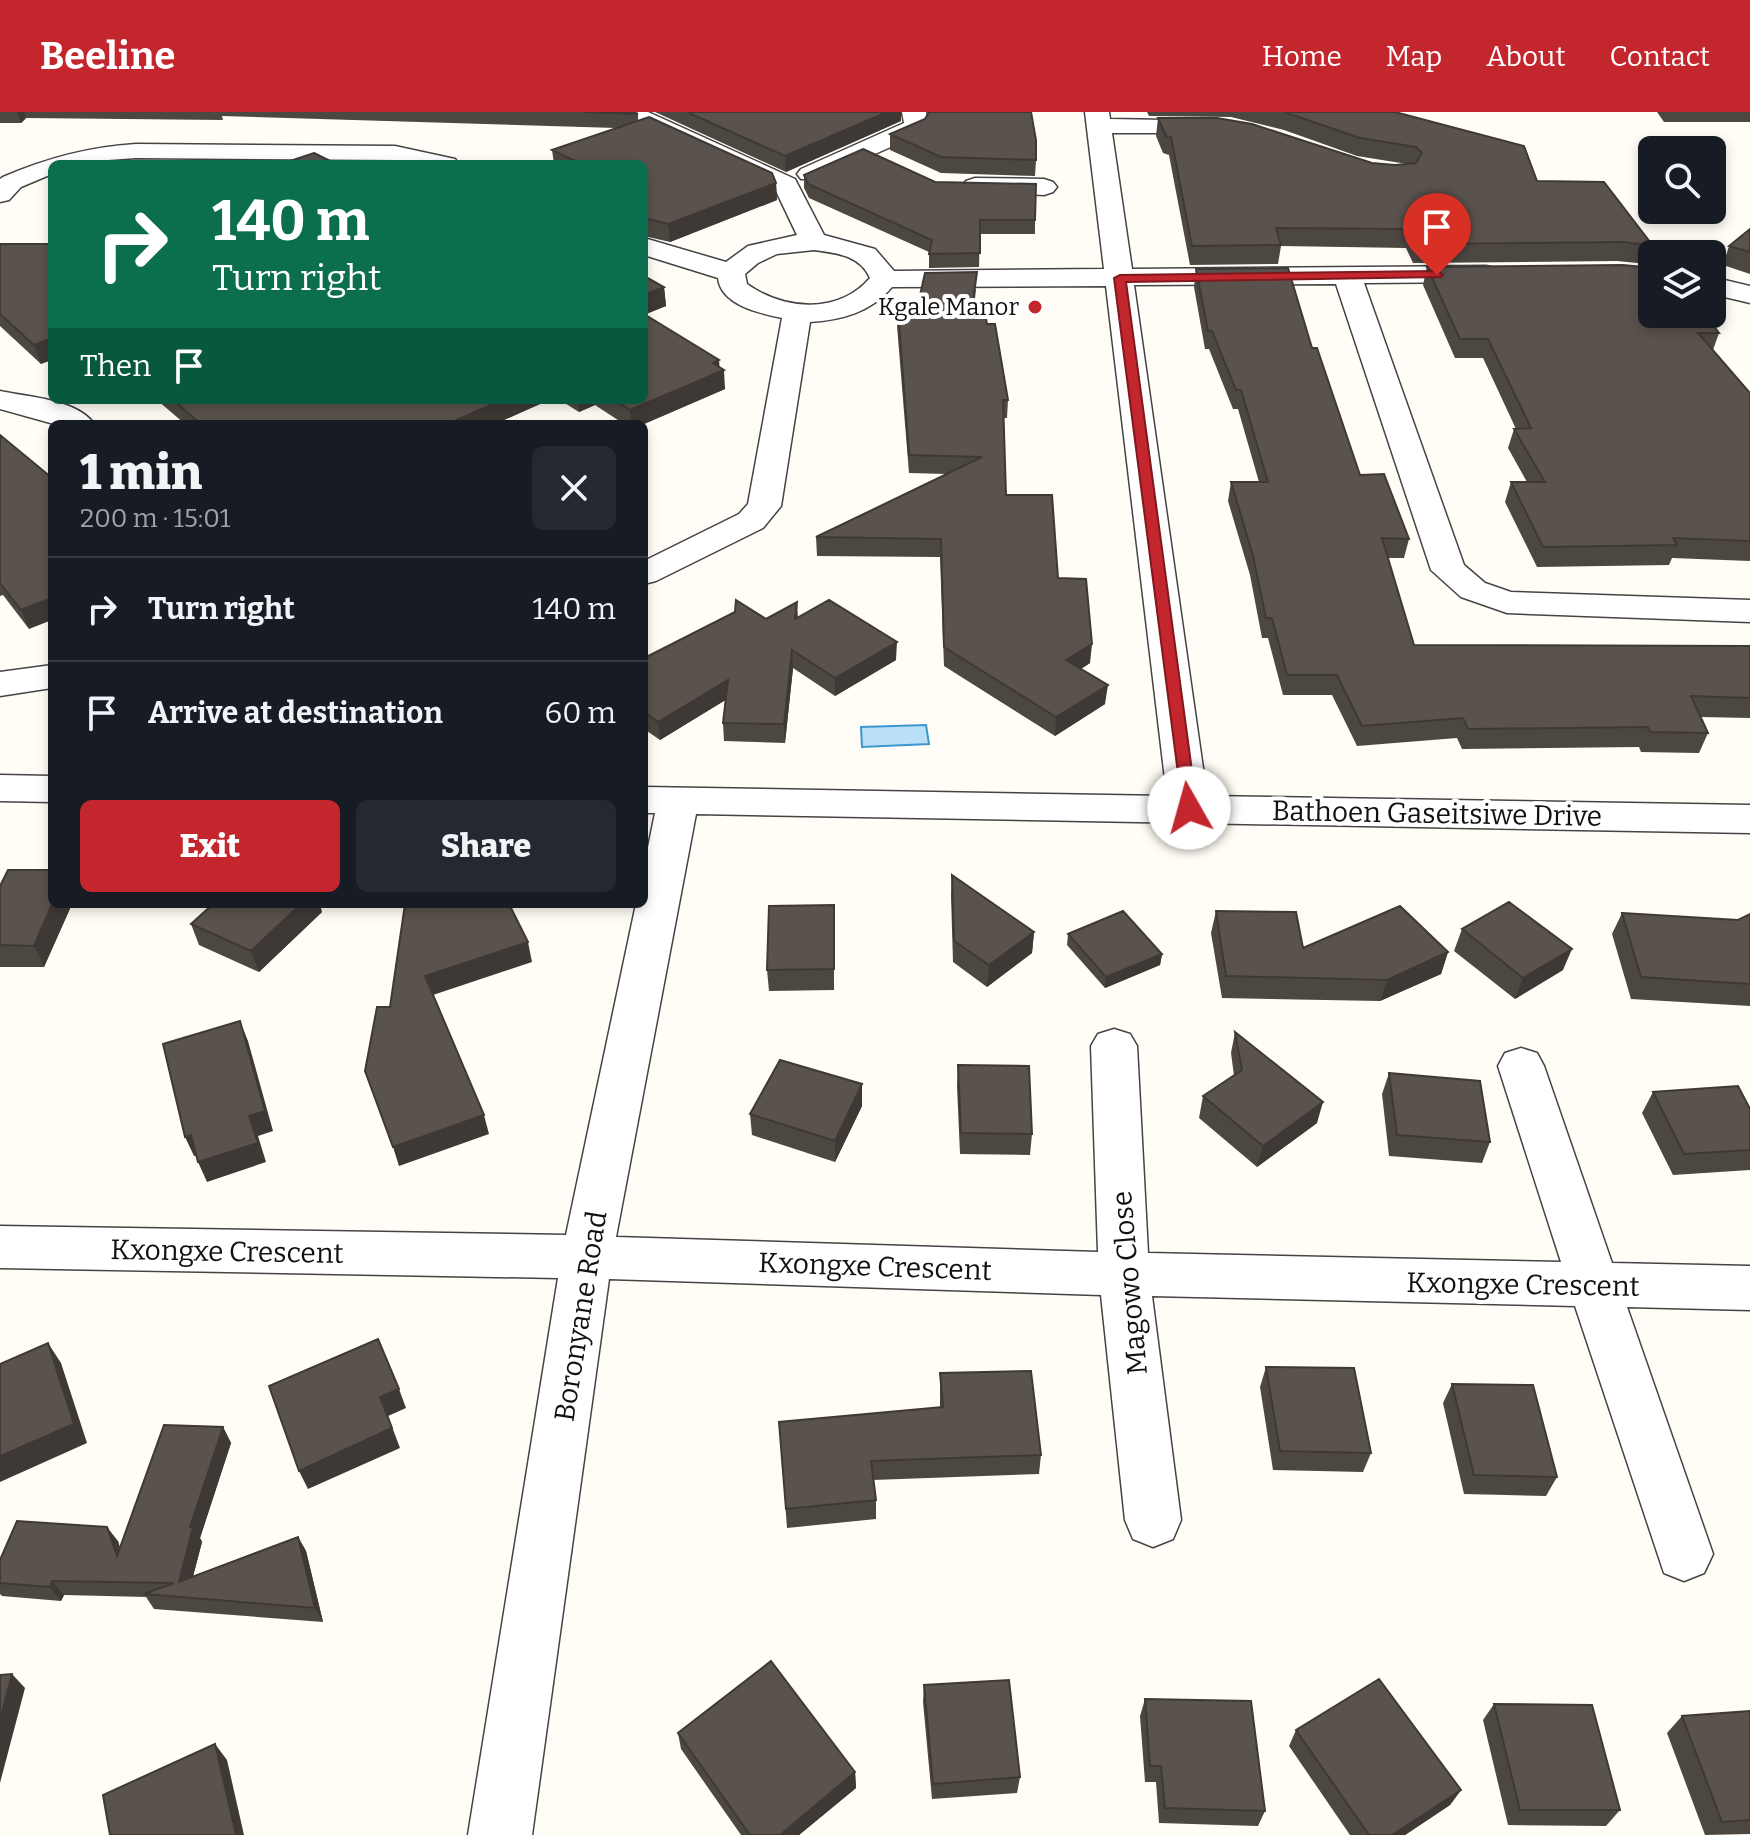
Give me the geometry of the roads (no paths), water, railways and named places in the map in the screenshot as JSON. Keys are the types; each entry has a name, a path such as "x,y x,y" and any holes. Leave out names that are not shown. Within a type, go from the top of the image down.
{"street":[{"path":"628,112 786,184 814,242"},
{"path":"786,184 876,157 913,128 916,123 914,112"},
{"path":"1189,808 1098,119 1245,130"},
{"path":"72,160 136,151 395,153 427,160"},
{"path":"0,194 12,182 48,167"},
{"path":"949,186 1044,187"},
{"path":"814,242 842,245 865,253 880,265 884,279 876,293 856,304 828,311 797,313 768,308 746,299 733,287 731,273 741,260 760,250 785,243 814,242"},
{"path":"648,247 731,273"},
{"path":"884,279 1506,274"},
{"path":"1347,276 1448,570 1473,590 1507,602 1750,611"},
{"path":"1726,289 1750,295"},
{"path":"648,572 751,521 764,506 797,313"},
{"path":"0,400 56,413 70,420"},
{"path":"0,684 48,677"},
{"path":"0,788 48,789"},
{"name":"Bathoen Gaseitsiwe Drive","path":"661,800 1750,819"},
{"name":"Boronyane Road","path":"648,880 661,800"},
{"name":"Boronyane Road","path":"500,1835 587,1257 644,908"},
{"name":"Magowo Close","path":"1114,1046 1124,1274 1153,1520"},
{"path":"1521,1066 1684,1554"},
{"name":"Kxongxe Crescent","path":"0,1247 587,1257 1124,1274 1750,1288"}],"water":[{"path":"926,725 929,744 862,747 861,727"}],"place":[{"name":"Kgale Manor","path":"1035,307"}]}
